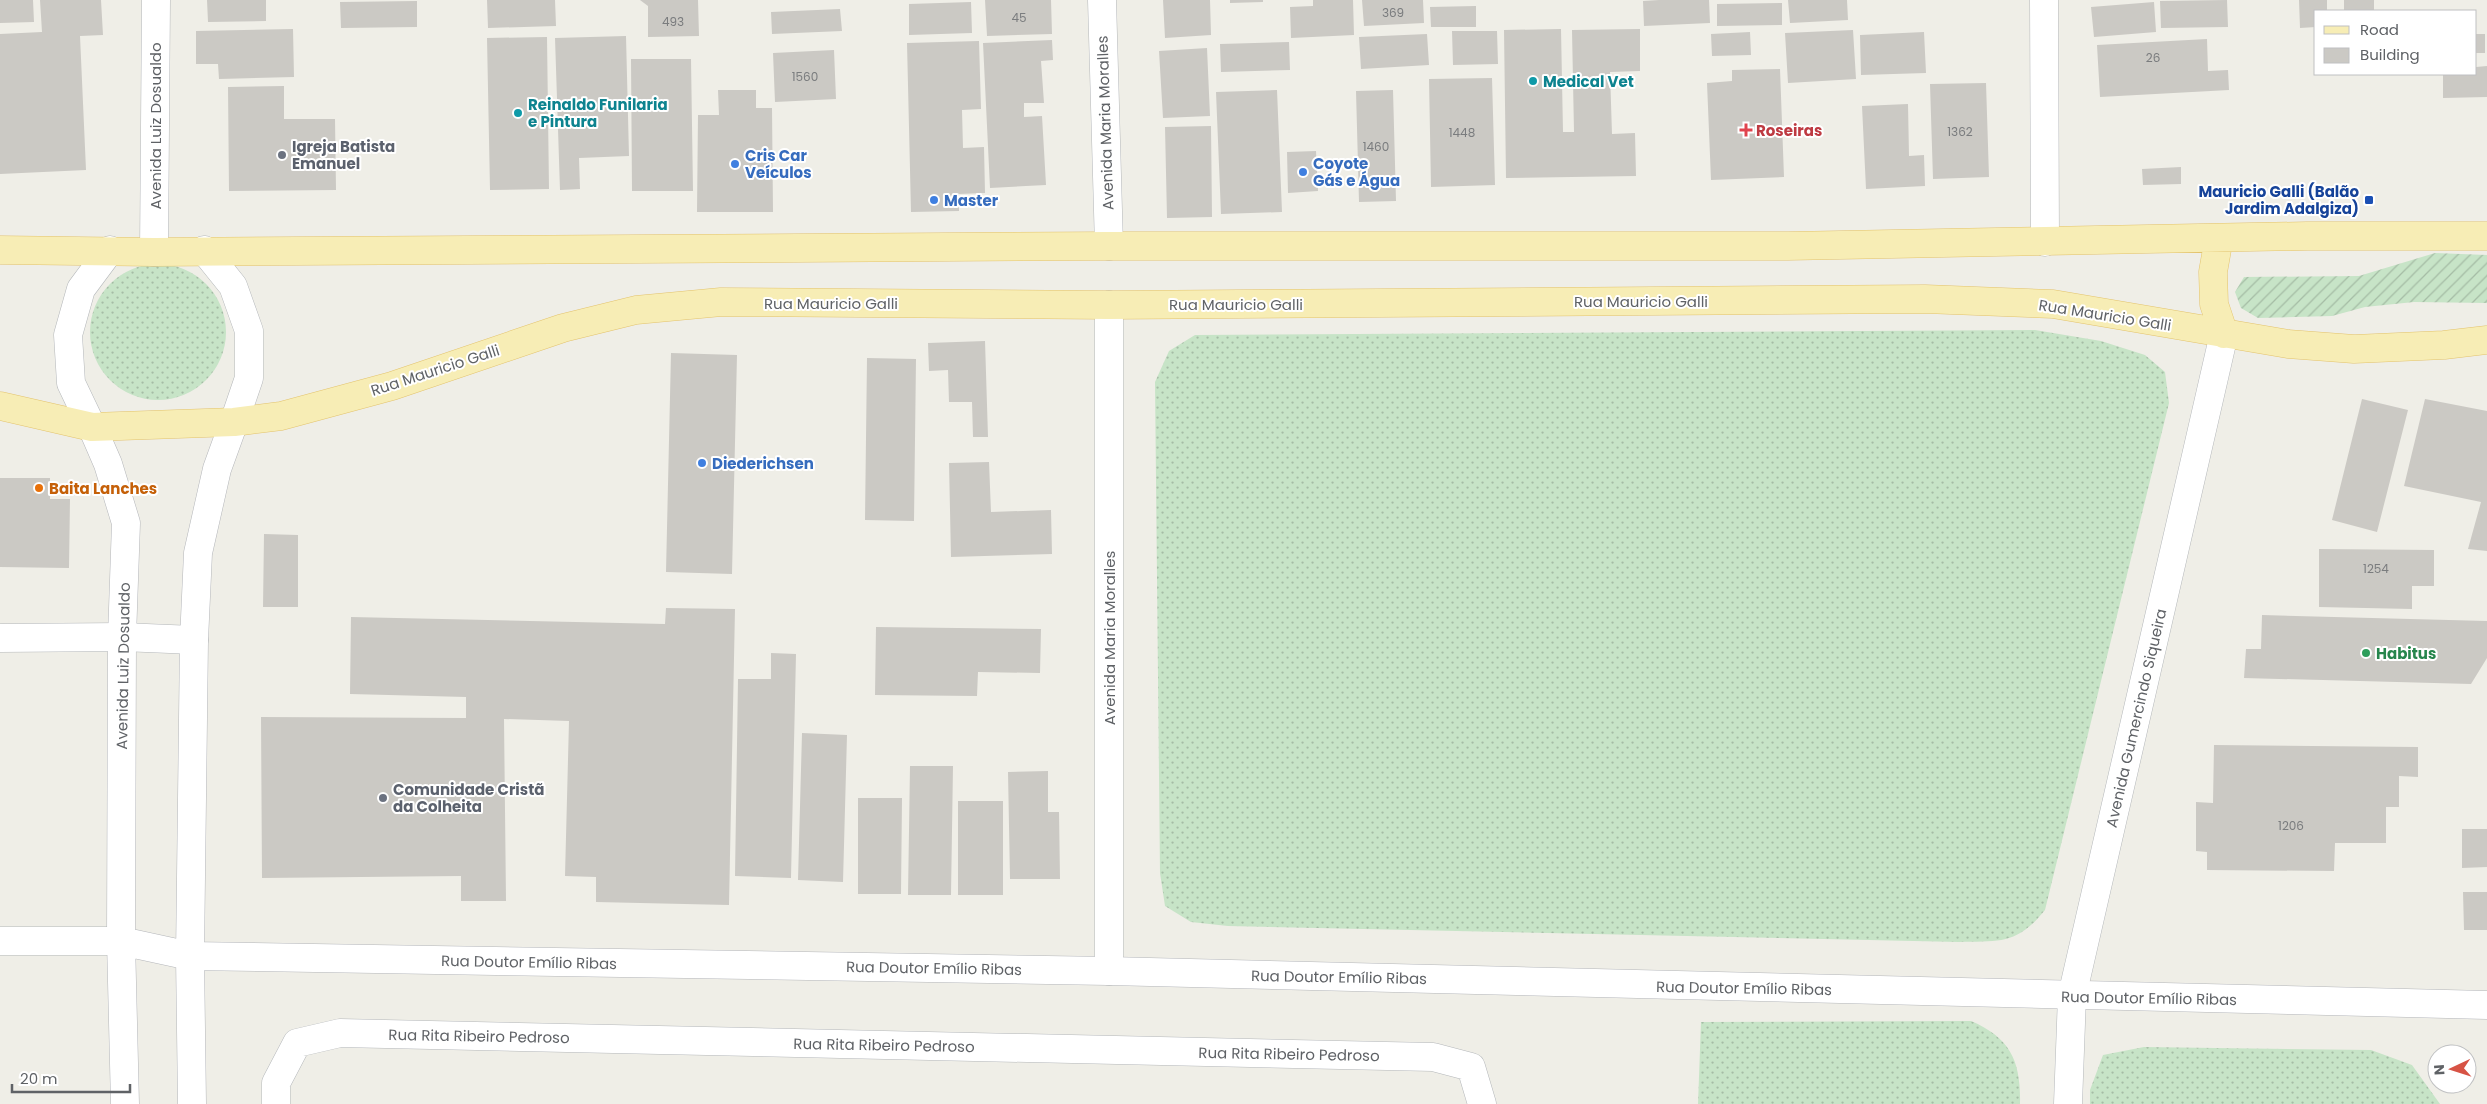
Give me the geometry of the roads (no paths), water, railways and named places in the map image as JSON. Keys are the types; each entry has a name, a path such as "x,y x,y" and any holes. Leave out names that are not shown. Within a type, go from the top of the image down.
{"main road":[{"path":"0,250 154,252 204,250 1109,246 1788,246 2219,238 2487,236"},
{"path":"2219,238 2213,272 2214,304 2224,334"},
{"name":"Rua Mauricio Galli","path":"0,406 92,427 234,422 281,416 392,386 563,328 636,310 721,302 1109,305 1925,299 2053,304 2288,344 2354,349 2444,345 2487,340"}],"street":[{"name":"Avenida Luiz Dosualdo","path":"154,252 156,0"},
{"name":"Avenida Maria Moralles","path":"1102,0 1109,246"},
{"path":"2044,0 2045,242"},
{"name":"Avenida Luiz Dosualdo","path":"110,250 81,289 68,335 71,383 108,464 126,523 122,637 121,941 125,1104"},
{"path":"192,1104 190,956 194,640 198,553 217,469 250,378 249,331 233,286 204,250"},
{"name":"Avenida Maria Moralles","path":"1109,305 1109,971"},
{"name":"Avenida Gumercindo Siqueira","path":"2068,1104 2072,996 2224,334"},
{"path":"0,638 122,637 194,640"},
{"name":"Rua Doutor Emílio Ribas","path":"0,941 121,941 190,956 1109,971 2487,1005"},
{"name":"Rua Rita Ribeiro Pedroso","path":"276,1104 276,1083 297,1043 340,1033 1432,1057 1471,1067 1482,1104"}],"place":[{"name":"Medical Vet","path":"1533,81"},
{"name":"Reinaldo Funilaria e Pintura","path":"518,113"},
{"name":"Roseiras","path":"1746,130"},
{"name":"Igreja Batista Emanuel","path":"282,155"},
{"name":"Cris Car Veículos","path":"735,164"},
{"name":"Coyote Gás e Água","path":"1303,172"},
{"name":"Master","path":"934,200"},
{"name":"Mauricio Galli (Balão Jardim Adalgiza)","path":"2369,200"},
{"name":"Diederichsen","path":"702,463"},
{"name":"Baita Lanches","path":"39,488"},
{"name":"Habitus","path":"2366,653"},
{"name":"Comunidade Cristã da Colheita","path":"383,798"}]}
